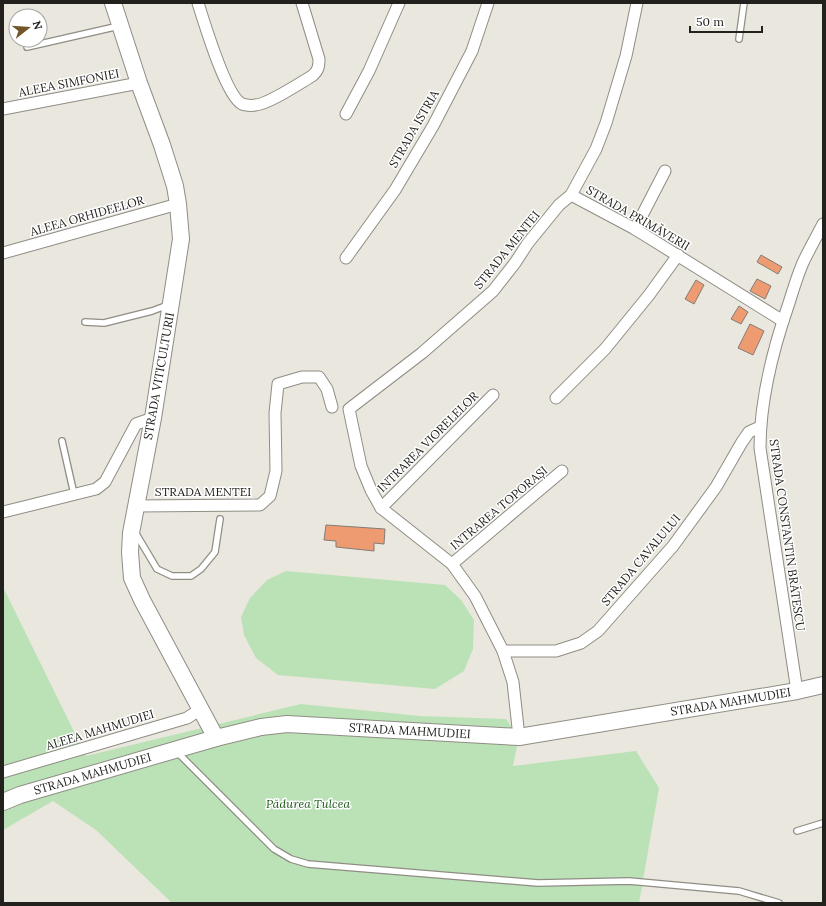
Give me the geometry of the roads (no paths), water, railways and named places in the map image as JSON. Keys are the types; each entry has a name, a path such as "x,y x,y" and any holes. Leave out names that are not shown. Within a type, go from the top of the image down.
{"main road":[{"name":"STRADA VITICULTURII","path":"113,3 139,83 162,145 174,186 178,204 181,239 172,303 132,526 130,552 132,578 142,600 216,738"},
{"name":"STRADA MAHMUDIEI","path":"3,802 20,795 216,738 261,727 287,724 519,737 797,691 823,685"}],"street":[{"path":"198,3 216,58 234,96 242,104 255,105 264,103 317,72 319,58 302,3"},
{"path":"346,114 369,71 399,3"},
{"name":"STRADA ISTRIA","path":"346,258 395,190 432,126 472,51 488,3"},
{"name":"STRADA PRIMĂVERII","path":"637,3 626,56 606,123 596,149 571,195 635,229 783,321"},
{"name":"ALEEA SIMFONIEI","path":"3,109 139,83"},
{"path":"635,229 665,171"},
{"name":"STRADA MENTEI","path":"381,508 371,490 361,466 350,409 422,353 493,291 559,206 571,195"},
{"name":"ALEEA ORHIDEELOR","path":"3,253 178,204"},
{"name":"STRADA CONSTANTIN BRĂTESCU","path":"797,691 760,448 760,427 774,354 783,321 802,265 823,224"},
{"path":"556,398 605,349 649,295 678,255"},
{"name":"STRADA MENTEI","path":"136,506 260,505 270,496 276,471 275,414 278,384 302,377 320,377 327,389 332,407"},
{"name":"INTRAREA VIORELELOR","path":"381,508 493,395"},
{"path":"3,512 96,489 105,482 136,424 152,418"},
{"name":"STRADA CAVALULUI","path":"503,651 556,651 581,643 598,631 673,546 716,486 749,432 760,427"},
{"name":"INTRAREA TOPORAȘI","path":"452,564 562,471"},
{"path":"381,508 452,564 475,596 503,651 513,682 519,737"},
{"name":"ALEEA MAHMUDIEI","path":"3,772 187,718 201,709"}],"lane":[{"path":"738,39 744,3"},
{"path":"48,42 120,26"},
{"path":"85,322 104,323 152,311 172,303"},
{"path":"62,440 74,494"},
{"path":"132,526 157,569 172,576 190,576 201,570 214,552 220,519"},
{"path":"176,750 274,849 291,859 308,864 538,883 629,881 739,891 779,903"},
{"path":"797,831 823,823"}],"park label":[{"name":"Pădurea Tulcea","path":"308,804"}]}
